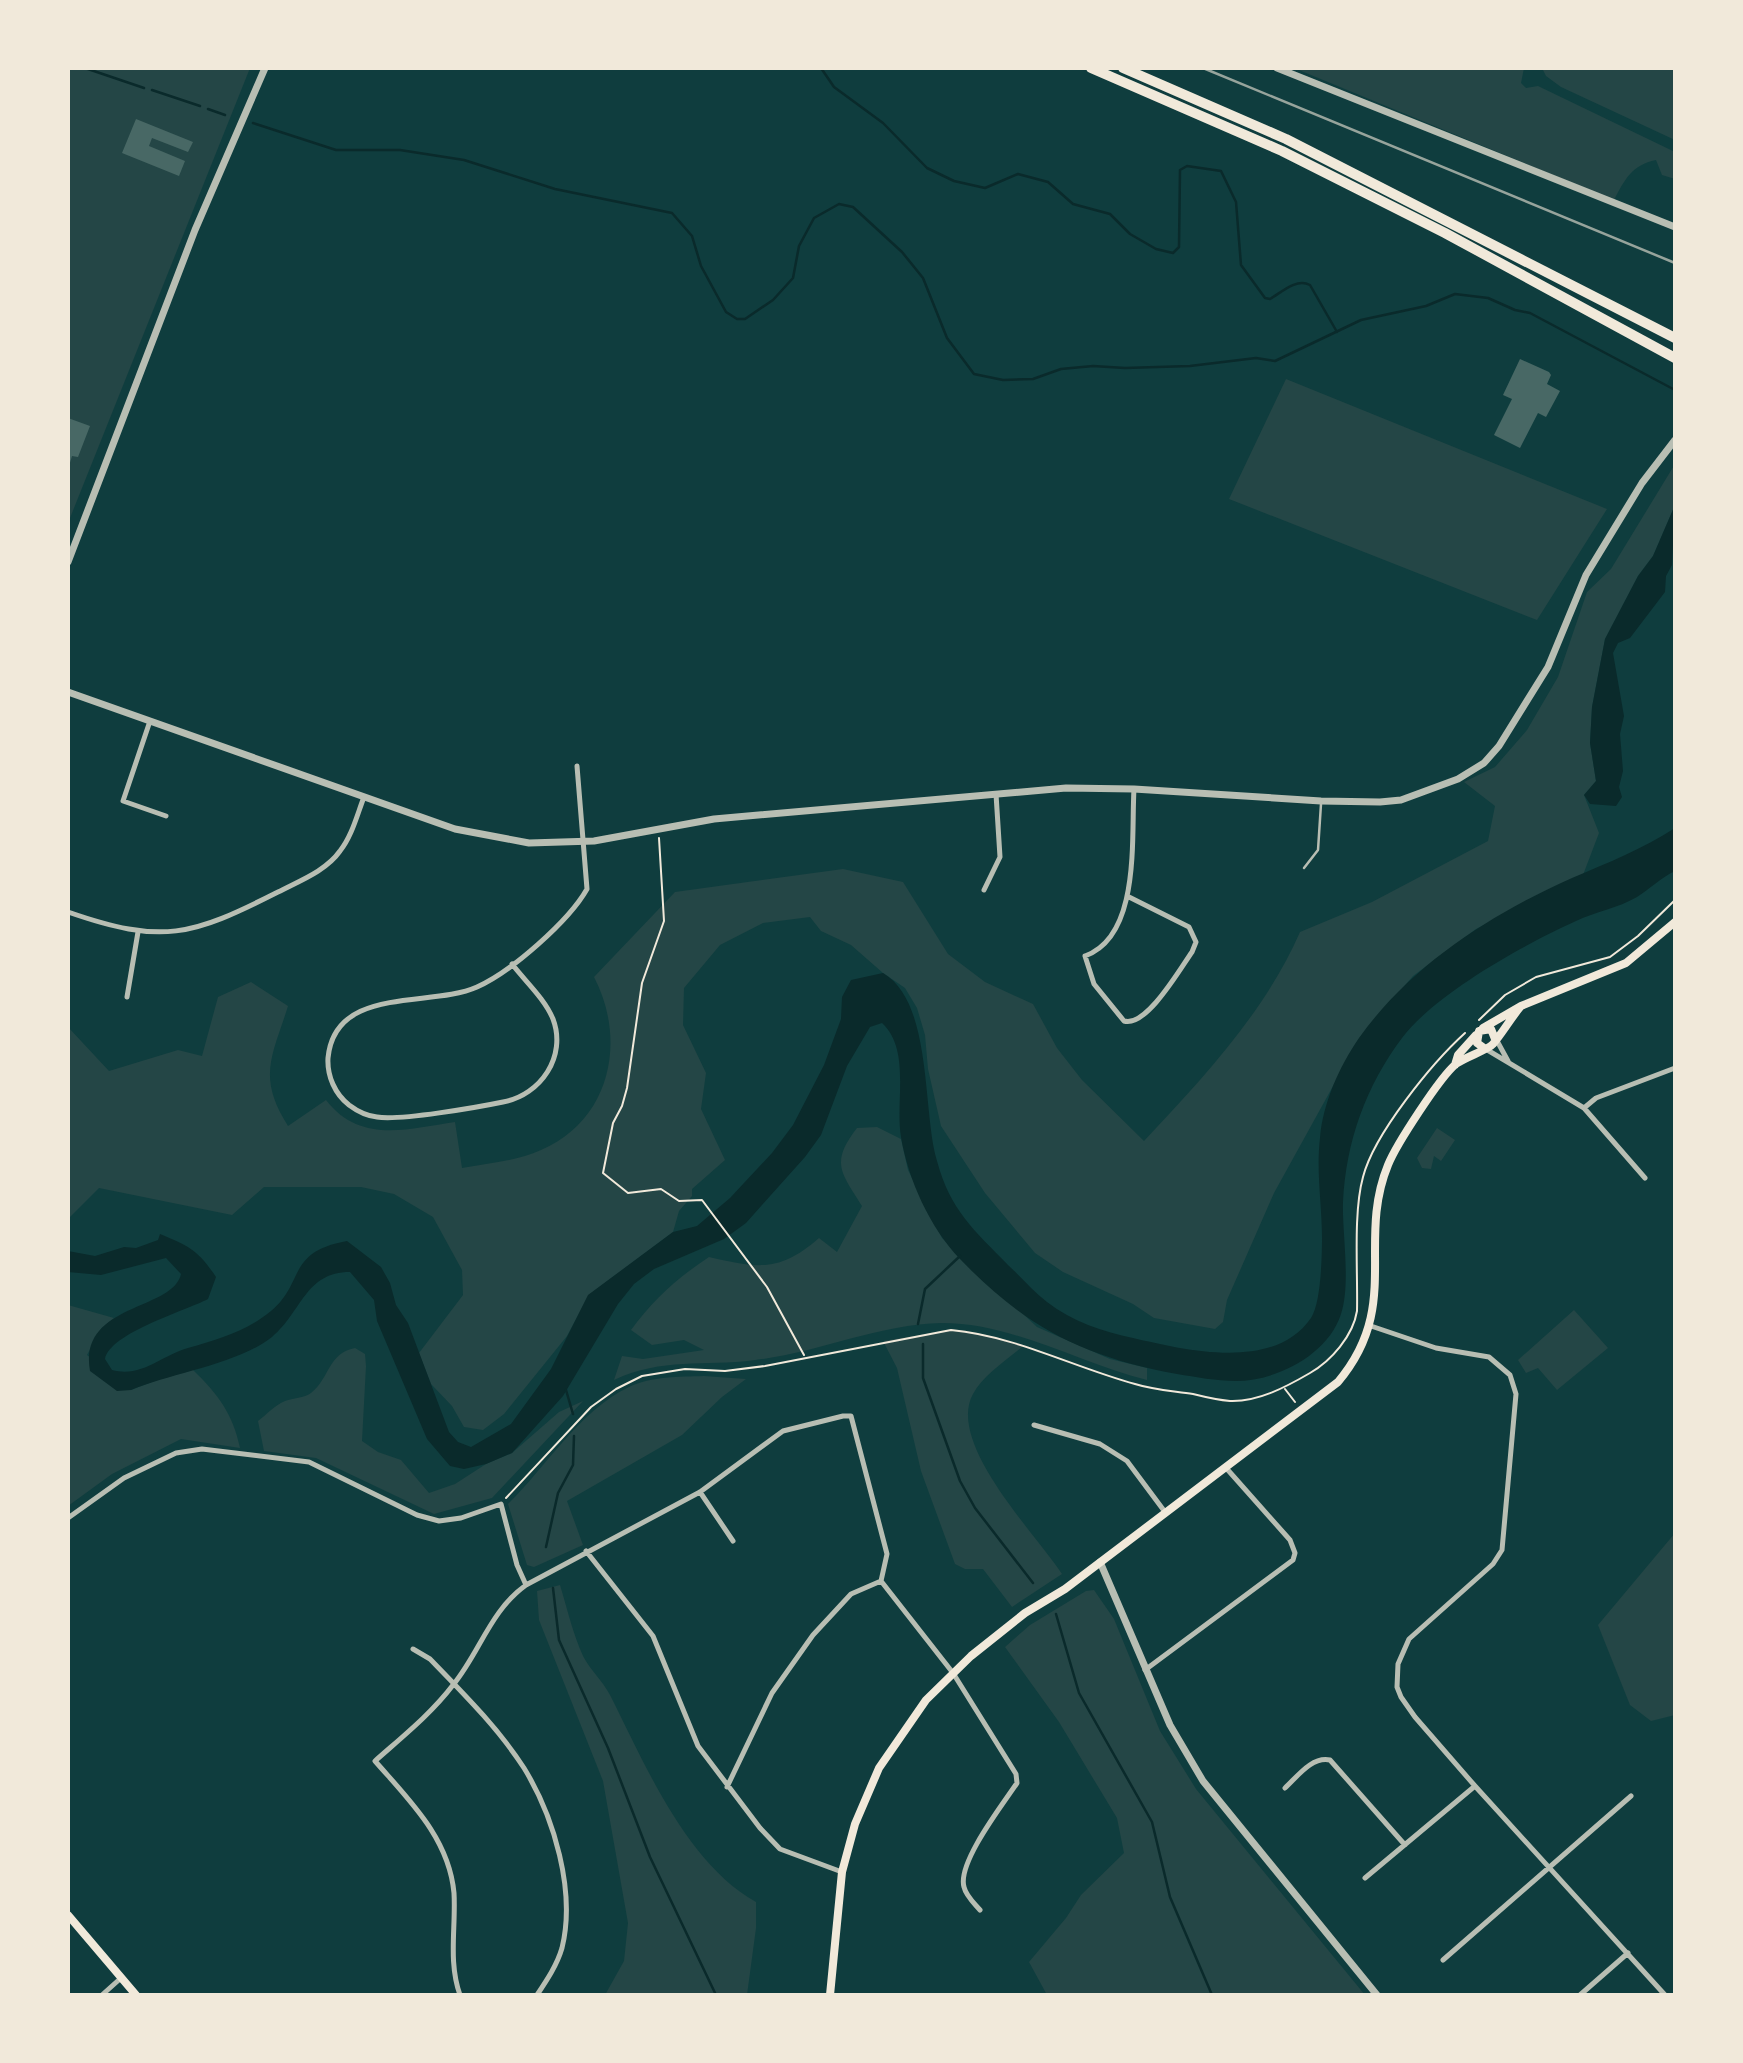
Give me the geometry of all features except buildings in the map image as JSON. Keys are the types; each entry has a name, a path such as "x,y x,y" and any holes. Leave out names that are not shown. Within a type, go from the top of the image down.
{"highway":[{"path":"1091,68 1282,150 1445,233 1675,358"},
{"path":"1123,68 1286,139 1675,338"}],"main road":[{"path":"830,1995 842,1872 855,1824 879,1768 912,1717 953,1673 1016,1620 1227,1469 1338,1382 1358,1356 1371,1326 1381,1183 1398,1145 1455,1065 1458,1055 1478,1029 1521,1006 1626,963 1675,922"},
{"path":"1455,1065 1492,1045 1521,1006"},
{"path":"1478,1029 1491,1030 1496,1039"},
{"path":"1478,1029 1477,1043 1484,1048"},
{"path":"68,1915 136,1995"}],"street":[{"path":"68,562 195,230 265,68"},
{"path":"1277,68 1675,228"},
{"path":"68,692 455,830 537,843 585,842 714,818 1066,788 1134,789 1321,801 1380,803 1401,800 1458,779 1490,758 1540,683 1586,575 1642,483 1675,440"},
{"path":"150,721 122,801 166,816"},
{"path":"512,964 547,1007 556,1030 553,1063 543,1079 529,1093 505,1102 378,1118 358,1111 341,1098 331,1079 328,1058 333,1040 349,1017 368,1007 476,988 512,964 568,917 579,904 587,890 577,765"},
{"path":"1129,897 1189,928 1196,942 1192,952 1147,1013 1135,1021 1124,1021 1094,984 1083,954 1100,949 1114,932 1129,897 1134,789"},
{"path":"984,890 1000,857 996,794"},
{"path":"68,912 138,932 174,932 218,922 319,870 339,853 364,797"},
{"path":"127,997 138,932"},
{"path":"1496,1039 1510,1064"},
{"path":"1484,1048 1584,1108 1645,1178"},
{"path":"1584,1108 1595,1098 1675,1068"},
{"path":"1371,1326 1436,1348 1489,1357 1510,1375 1516,1394 1502,1550 1493,1564 1409,1639 1398,1664 1397,1687 1407,1708 1665,1995"},
{"path":"460,1995 453,1974 454,1892 444,1853 427,1822 375,1761 454,1685 495,1616 526,1585 700,1492 783,1431 838,1416 851,1416 887,1555 881,1581"},
{"path":"1034,1425 1100,1444 1127,1461 1166,1512"},
{"path":"68,1518 124,1478 176,1453 202,1449 309,1462 417,1515 439,1521 461,1518 501,1504 517,1565 526,1585"},
{"path":"1144,1671 1289,1566 1295,1553 1290,1540 1227,1469"},
{"path":"700,1492 733,1541"},
{"path":"586,1551 653,1636 698,1746 727,1787 780,1849 842,1872"},
{"path":"1100,1562 1144,1671 1170,1725 1203,1781 1377,1995"},
{"path":"881,1581 953,1673 1011,1763 1017,1783 975,1849 964,1876 966,1893 980,1910"},
{"path":"727,1787 772,1693 813,1635 851,1594 881,1581"},
{"path":"413,1649 430,1659 525,1770 554,1840 566,1901 565,1927 555,1968 537,1995"},
{"path":"1285,1788 1312,1764 1324,1759 1337,1768 1405,1845"},
{"path":"1365,1878 1475,1786"},
{"path":"1443,1960 1631,1796"},
{"path":"1580,1995 1628,1953"},
{"path":"102,1995 121,1978"}],"lane":[{"path":"1304,868 1318,850 1321,801"}],"path":[{"path":"659,838 664,921 642,983 627,1088 613,1123 603,1173 628,1193 661,1189 679,1201 702,1200 766,1287 804,1356"},
{"path":"1478,1029 1505,996 1536,977 1610,957 1638,936 1675,900"},
{"path":"501,1504 591,1407 616,1389 642,1376 685,1369 725,1371 951,1331 977,1333 1137,1385 1163,1390 1230,1401 1254,1398 1284,1388 1318,1369 1332,1356 1352,1328 1357,1311 1360,1188 1367,1163 1432,1067 1465,1033"},
{"path":"1284,1388 1295,1402"}],"shaded area":[{"path":"68,68 250,68 68,523"},
{"path":"1294,68 1524,68 1521,83 1526,88 1538,86 1675,152 1675,179 1662,175 1656,160 1648,162 1630,174 1614,200"},
{"path":"1542,68 1675,68 1675,140 1561,87 1546,76"},
{"path":"1286,379 1607,509 1537,620 1229,499"},
{"path":"1675,464 1675,505 1653,556 1638,576 1605,639 1592,707 1590,743 1596,781 1584,795 1599,833 1583,875 1476,929 1413,976 1359,1039 1274,1193 1227,1300 1223,1322 1215,1329 1154,1318 1133,1304 1063,1272 1035,1253 985,1193 941,1126 928,1069 925,1035 917,1008 905,988 851,945 821,931 810,917 763,923 720,945 684,988 683,1025 706,1073 701,1109 725,1160 692,1189 692,1196 679,1211 673,1232 589,1295 567,1336 504,1414 483,1430 464,1427 452,1406 431,1384 419,1353 463,1295 462,1270 433,1217 394,1194 361,1187 264,1187 232,1215 99,1188 68,1219 68,1027 109,1071 178,1050 202,1056 218,997 251,982 288,1006 273,1053 270,1080 278,1109 288,1126 326,1100 339,1114 369,1128 402,1130 455,1122 462,1168 503,1161 532,1154 565,1137 583,1119 597,1099 606,1076 610,1052 604,1001 594,977 675,892 843,869 903,882 948,954 985,982 1033,1004 1057,1048 1082,1080 1144,1141 1210,1068 1251,1017 1286,961 1300,932 1372,902 1488,841 1495,806 1464,782 1495,767 1527,730 1558,677 1587,592 1611,569"},
{"path":"1675,505 1672,565 1666,576 1665,592 1630,638 1618,643 1613,653 1624,716 1620,734 1623,771 1619,787 1622,797 1616,806 1590,804 1584,795 1596,781 1590,743 1592,707 1605,639 1638,576 1653,556"},
{"path":"1675,828 1675,871 1630,901 1555,931 1482,972 1436,1004 1417,1021 1389,1056 1368,1095 1348,1157 1343,1202 1346,1274 1341,1314 1325,1342 1299,1363 1283,1371 1251,1380 1214,1380 1114,1359 1059,1336 1033,1321 984,1283 939,1233 915,1186 901,1137 899,1061 891,1034 882,1023 870,1027 847,1066 821,1135 805,1157 746,1223 724,1239 654,1269 634,1284 618,1304 563,1396 512,1453 486,1464 464,1469 450,1466 427,1439 377,1321 374,1300 350,1272 335,1274 313,1286 272,1337 223,1361 131,1390 117,1391 90,1371 90,1349 98,1332 111,1320 162,1295 174,1286 181,1274 166,1258 101,1275 68,1272 68,1251 95,1256 124,1247 136,1248 158,1240 160,1234 192,1250 216,1277 208,1299 134,1332 110,1349 105,1359 112,1370 123,1372 142,1368 178,1351 221,1338 252,1324 282,1300 305,1261 314,1253 347,1241 381,1267 390,1283 396,1305 408,1323 449,1432 458,1442 471,1447 511,1424 551,1369 588,1295 673,1232 697,1226 730,1198 772,1153 793,1125 824,1065 841,1019 842,997 851,980 883,973 899,987 918,1032 932,1140 949,1193 974,1230 1032,1289 1066,1315 1122,1336 1178,1348 1228,1353 1275,1346 1295,1335 1311,1318 1317,1302 1322,1256 1319,1151 1322,1125 1333,1086 1359,1038 1403,987 1455,944 1483,925 1542,892 1638,849"},
{"path":"877,1127 901,1139 908,1170 942,1238 1037,1327 1110,1359 1147,1368 1147,1380 1020,1337 968,1325 942,1323 895,1328 778,1356 736,1362 666,1365 614,1380 622,1356 643,1359 704,1350 684,1340 652,1345 631,1330 666,1290 709,1257 741,1264 767,1265 792,1257 819,1238 837,1252 862,1206 844,1176 841,1159 843,1150 857,1128"},
{"path":"1437,1128 1455,1140 1441,1161 1434,1156 1431,1169 1422,1168 1417,1158"},
{"path":"68,1305 114,1318 101,1329 87,1355 131,1390 193,1370 223,1405 240,1448 181,1439 112,1474 68,1506"},
{"path":"1574,1310 1608,1348 1557,1390 1538,1368 1526,1373 1518,1360"},
{"path":"951,1330 977,1333 1023,1346 977,1387 968,1414 972,1437 982,1462 997,1487 1062,1574 1012,1607 983,1569 965,1569 955,1564 921,1471 897,1368 883,1341"},
{"path":"355,1348 365,1354 366,1366 362,1441 378,1452 401,1460 429,1493 455,1484 486,1464 512,1453 559,1412 583,1401 492,1498 434,1514 316,1458 264,1451 258,1421 281,1403 311,1393 334,1360"},
{"path":"704,1376 746,1379 722,1397 682,1435 567,1501 583,1545 534,1567 527,1565 508,1504 564,1440 594,1410 629,1387 666,1378"},
{"path":"1675,1533 1675,1715 1651,1721 1630,1705 1598,1625"},
{"path":"560,1585 583,1656 607,1690 670,1810 709,1863 731,1885 756,1902 756,1928 747,1995 605,1995 624,1961 628,1923 603,1781 539,1620 537,1591"},
{"path":"1094,1590 1114,1619 1160,1731 1196,1789 1365,1995 1047,1995 1029,1962 1066,1918 1081,1895 1124,1853 1117,1818 1059,1722 1005,1647 1030,1625 1086,1591"}],"waterway":[{"path":"85,68 144,88"},
{"path":"821,68 834,87 883,123 927,168 954,181 985,188 1018,174 1048,182 1073,204 1110,214 1130,234 1156,249 1173,253 1179,247 1180,170 1187,166 1221,171 1236,202 1241,265 1265,298 1270,299 1300,283 1310,285 1337,332"},
{"path":"152,90 200,106"},
{"path":"208,109 225,115"},
{"path":"253,123 336,150 400,150 464,160 555,189 672,213 692,236 701,266 726,312 737,319 745,319 773,300 793,278 799,246 814,218 839,204 853,207 902,252 923,278 947,338 974,374 1003,380 1033,379 1061,369 1093,366 1190,366 1256,358 1275,361 1361,320 1426,306 1455,294 1488,298 1515,310 1530,313 1675,390"},
{"path":"918,1324 925,1289 960,1256"},
{"path":"923,1344 923,1378 960,1481 975,1508 1033,1583"},
{"path":"566,1390 573,1414"},
{"path":"546,1547 558,1493 573,1465 574,1436"},
{"path":"553,1588 559,1640 608,1748 650,1857 716,1995"},
{"path":"1056,1614 1079,1693 1152,1822 1170,1897 1212,1995"}],"railway":[{"path":"1203,68 1675,263"}]}
